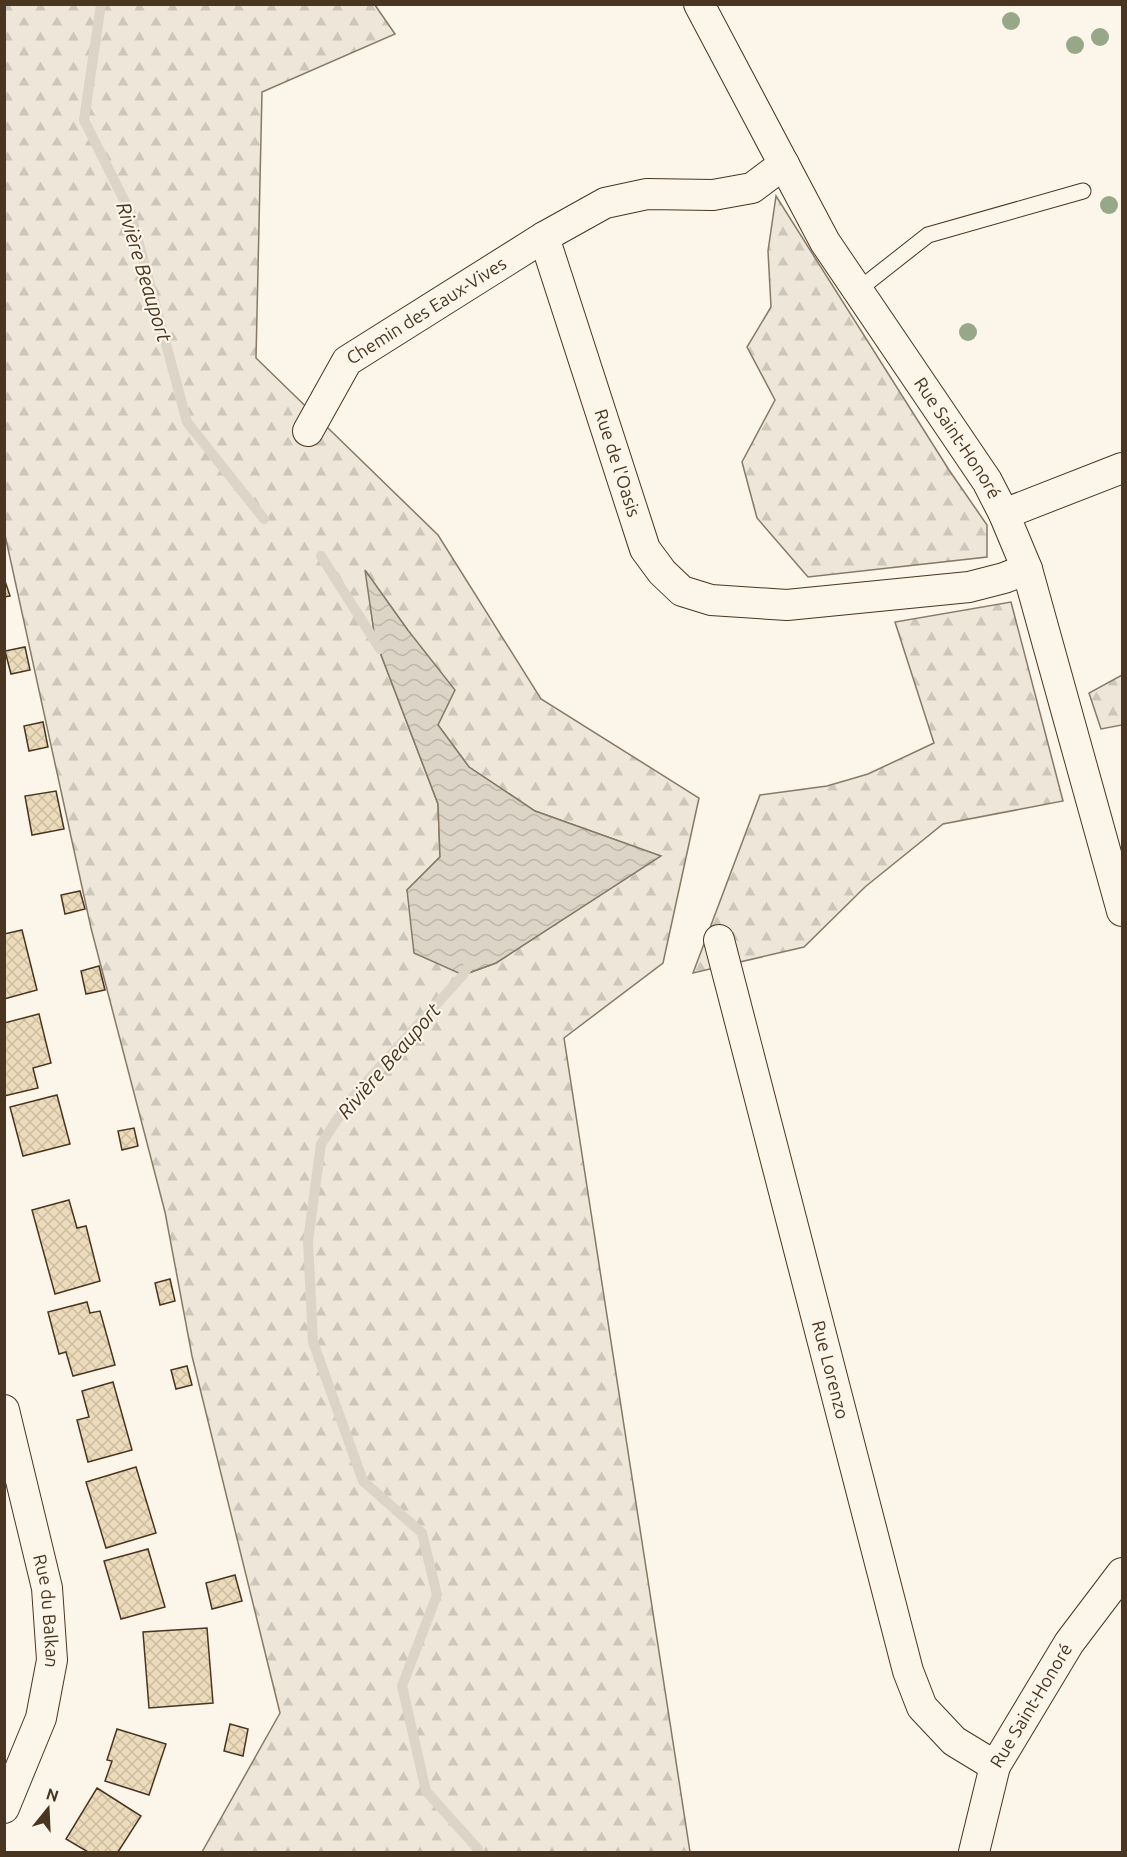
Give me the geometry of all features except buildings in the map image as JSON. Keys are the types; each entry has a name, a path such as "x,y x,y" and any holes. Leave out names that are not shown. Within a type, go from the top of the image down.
{"street":[{"name":"Rue Saint-Honoré","path":"699,4 825,242 987,481 1004,514 1027,568 1122,905"},
{"path":"544,237 605,203 647,194 713,195 752,188 784,164"},
{"name":"Chemin des Eaux-Vives","path":"309,431 348,361 544,237"},
{"name":"Rue de l'Oasis","path":"544,237 645,549 662,572 682,591 711,600 787,605 969,587 1004,578 1027,568"},
{"path":"1004,514 1122,468"},
{"name":"Rue Lorenzo","path":"719,940 908,1671 922,1707 954,1741 995,1766"},
{"name":"Rue du Balkan","path":"4,1410 46,1588 52,1660 41,1718 4,1808"},
{"name":"Rue Saint-Honoré","path":"974,1852 995,1766 1070,1643 1122,1573"}],"lane":[{"path":"858,290 928,235 1083,190"}],"green space":[{"path":"4,5 375,5 395,34 262,92 256,358 438,535 541,699 699,798 663,963 564,1038 690,1852 202,1852 280,1713 192,1356 165,1212 91,928 5,535","holes":["366,572 407,629 438,725 469,767 535,811 660,856 496,963 463,975 407,890 440,857 438,804 375,639"]},
{"path":"776,196 949,470 987,525 987,557 808,577 757,518 742,462 775,400 747,347 771,307 768,251"},
{"path":"1011,602 1063,801 943,824 865,887 804,947 693,973 760,795 827,786 868,774 934,743 895,622"},
{"path":"1122,675 1122,725 1101,729 1089,693"}],"water":[{"path":"365,570 407,629 455,690 438,725 469,767 535,811 661,856 496,963 463,975 414,953 407,890 440,857 438,804 375,639"}],"waterway":[{"name":"Rivière Beauport","path":"101,4 84,120 131,214 187,422 264,519"},
{"name":"Rivière Beauport","path":"321,556 380,649"},
{"name":"Rivière Beauport","path":"469,965 463,975 350,1100 321,1144 308,1241 313,1342 363,1481 422,1533 437,1595 402,1686 426,1791 478,1849 477,1852"}]}
